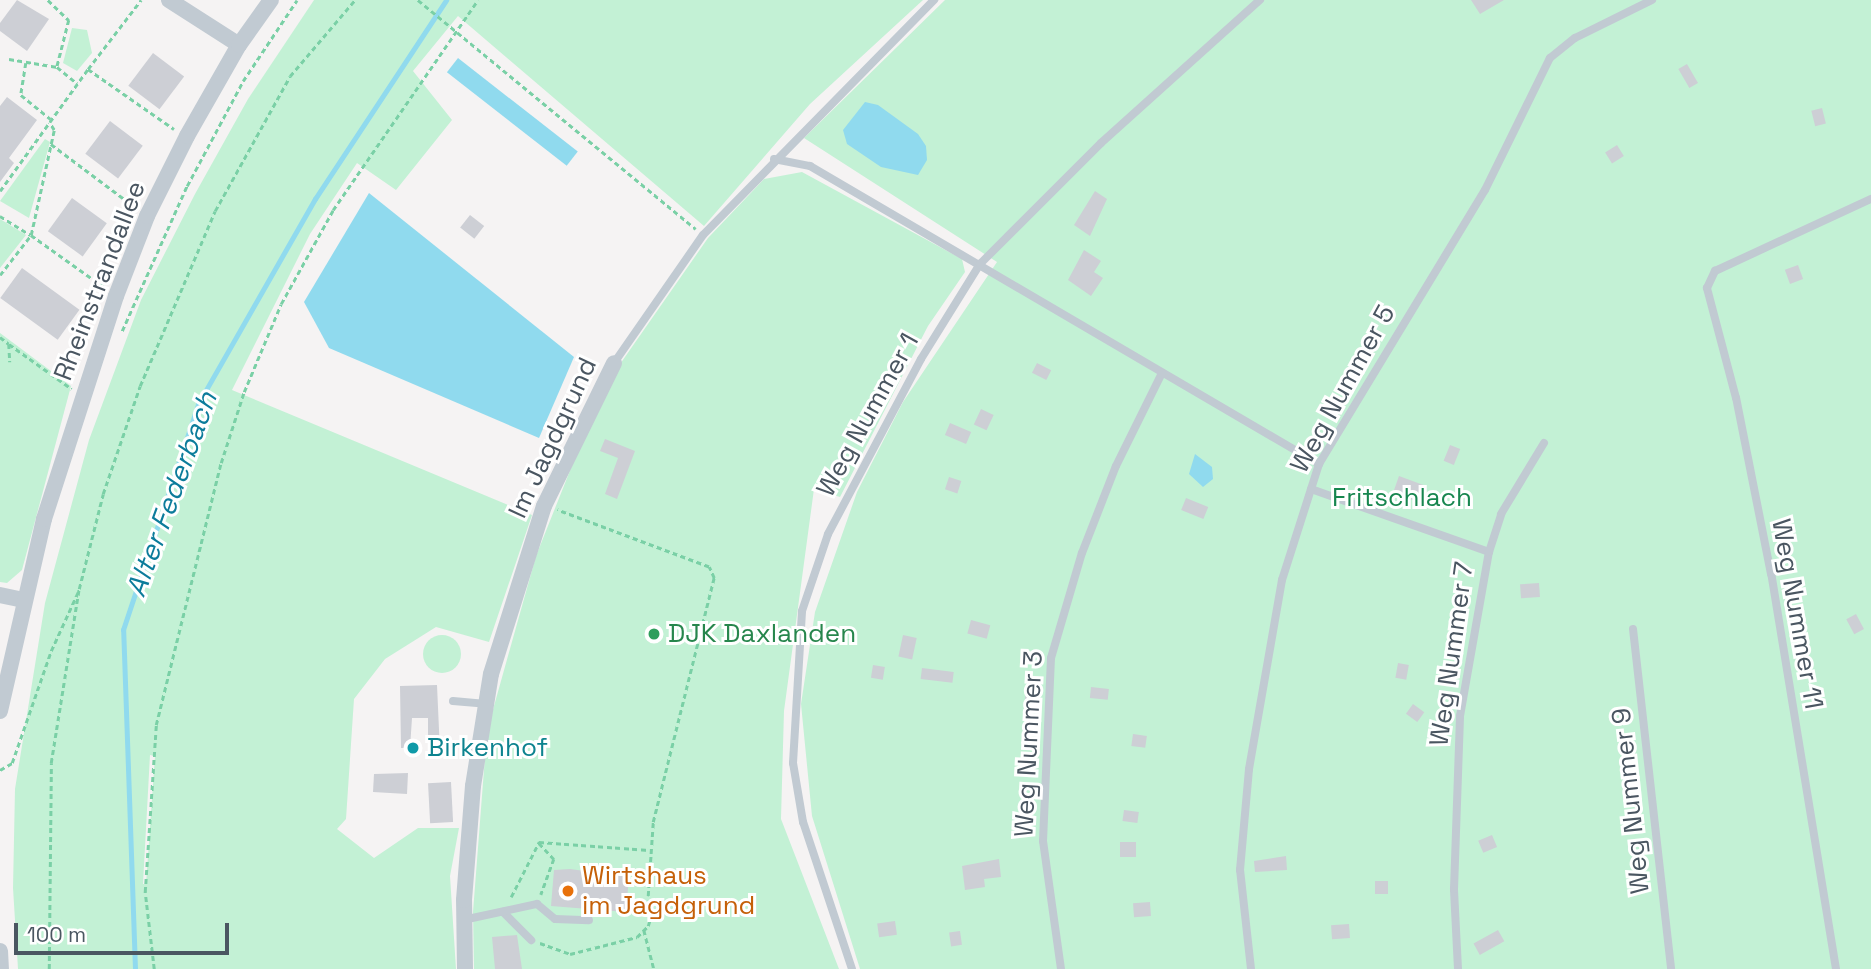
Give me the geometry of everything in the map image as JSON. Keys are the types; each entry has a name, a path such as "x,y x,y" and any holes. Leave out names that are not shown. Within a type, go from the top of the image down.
{"street":[{"path":"169,0 239,45"},
{"name":"Rheinstrandallee","path":"0,711 23,600 44,519 116,296 147,216 187,136 239,45 271,0"},
{"name":"Im Jagdgrund","path":"465,969 464,920 473,786 486,704 523,562 544,506 614,363"},
{"path":"0,595 23,600"},
{"path":"0,951 2,969"}],"lane":[{"name":"Im Jagdgrund","path":"614,363 703,235 774,159 934,0"},
{"name":"Weg Nummer 1","path":"852,969 803,822 793,763 802,611 828,534 862,465 921,359 981,264 1101,144 1260,0"},
{"name":"Weg Nummer 5","path":"1251,969 1240,870 1249,769 1282,580 1319,464 1485,190 1550,58 1575,37 1652,0"},
{"path":"774,159 810,166 1319,464"},
{"name":"Weg Nummer 11","path":"1836,969 1771,574 1736,398 1707,288 1715,271 1871,199"},
{"name":"Weg Nummer 3","path":"1061,969 1042,841 1051,658 1106,491 1162,373"},
{"name":"Weg Nummer 7","path":"1458,969 1454,889 1460,716 1489,552 1501,514 1544,443"},
{"path":"1311,489 1489,552"},
{"name":"Weg Nummer 9","path":"1633,629 1671,969"},
{"path":"453,701 486,704"},
{"path":"464,920 537,904 555,919 589,920"},
{"path":"503,912 531,940"}],"path":[{"path":"48,0 68,20 57,67"},
{"path":"0,191 77,83 141,0"},
{"path":"119,338 187,186 243,81 297,0"},
{"path":"348,0 350,5"},
{"path":"49,969 51,763 79,589 103,494 140,386 215,211 290,76 355,0"},
{"path":"418,0 447,20 703,235"},
{"path":"154,969 145,891 151,757 221,463 244,392 281,304 333,210 456,28 478,0"},
{"path":"9,59 57,67 77,83"},
{"path":"0,275 31,235 54,130 50,121 21,95 26,63"},
{"path":"88,69 187,136"},
{"path":"51,144 147,216"},
{"path":"0,216 116,296"},
{"path":"0,337 72,388"},
{"path":"9,344 10,362"},
{"path":"531,940 570,954 638,937 644,930 652,913 649,850 714,578 709,567 544,506"},
{"path":"0,770 12,763 51,651 79,589"},
{"path":"538,842 649,850"},
{"path":"537,904 554,859 538,842"},
{"path":"503,912 521,885 531,852 538,842"},
{"path":"644,930 654,969"}],"green space":[{"path":"314,0 923,0 810,104 704,226 458,16 413,71 452,120 396,190 357,163 310,234 232,390 532,515 489,642 436,627 385,659 354,699 346,819 337,829 374,858 418,828 459,828 450,876 456,969 18,969 13,888 15,789 45,603 89,440 141,300 195,194 248,99","holes":["150,755 155,756 146,884 143,884"]},
{"name":"Fritschlach","path":"945,0 1871,0 1871,969 860,969 812,816 801,704 815,612 857,492 903,402 997,262 804,138"},
{"path":"72,28 87,30 92,53 77,71 63,63"},
{"path":"45,139 50,142 29,218 0,201"},
{"name":"DJK Daxlanden","path":"802,172 962,259 965,272 928,326 840,497 814,489 784,711 781,819 839,969 474,969 473,912 487,731 536,556 581,443 618,367 708,238 764,179"},
{"path":"0,219 26,235 0,268"},
{"path":"0,333 71,386 22,570 7,583 0,582"},
{"path":"442,635 455,641 461,654 455,667 442,673 429,667 423,654 429,641"}],"water":[{"path":"458,58 578,152 567,166 447,72"},
{"path":"865,102 878,105 918,134 926,146 927,160 918,175 881,167 847,144 843,130"},
{"path":"369,193 574,357 539,438 329,348 304,302"},
{"path":"1195,454 1212,467 1213,479 1203,487 1189,474"}],"building":[{"path":"17,0 49,19 27,51 0,31 0,23"},
{"path":"1471,0 1504,0 1480,14"},
{"path":"153,53 184,76 159,109 128,86"},
{"path":"1687,64 1698,83 1689,88 1678,69"},
{"path":"7,97 37,120 9,158 14,163 0,182 0,106"},
{"path":"1822,108 1826,124 1815,126 1811,111"},
{"path":"110,121 143,146 118,178 85,154"},
{"path":"1617,145 1624,156 1612,163 1605,152"},
{"path":"1095,191 1107,199 1090,236 1074,225"},
{"path":"72,198 107,223 83,256 48,231"},
{"path":"470,215 484,226 474,239 460,228"},
{"path":"1084,250 1101,261 1094,272 1103,278 1091,296 1068,280"},
{"path":"1798,265 1803,279 1790,284 1785,270"},
{"path":"22,268 79,310 58,340 0,298"},
{"path":"1037,363 1051,370 1046,380 1032,373"},
{"path":"981,409 994,415 987,430 974,424"},
{"path":"950,423 971,432 966,444 945,435"},
{"path":"605,439 635,451 617,499 605,494 618,458 600,451"},
{"path":"1450,445 1460,449 1454,465 1444,461"},
{"path":"1399,476 1426,486 1424,504 1393,493"},
{"path":"949,477 961,481 957,493 945,489"},
{"path":"1186,498 1208,507 1203,519 1181,510"},
{"path":"1539,583 1540,597 1521,598 1520,584"},
{"path":"1856,614 1864,629 1854,634 1846,619"},
{"path":"971,620 990,625 987,639 967,634"},
{"path":"903,635 917,638 912,659 898,657"},
{"path":"1398,663 1409,665 1406,680 1395,678"},
{"path":"873,665 885,667 883,680 871,678"},
{"path":"922,668 954,672 952,683 921,679"},
{"path":"1027,684 1041,686 1039,701 1025,699"},
{"path":"437,685 440,752 428,752 428,718 412,718 410,748 401,748 400,686"},
{"path":"1091,687 1109,689 1108,700 1090,698"},
{"path":"1413,704 1424,712 1417,722 1406,714"},
{"path":"1133,734 1147,736 1145,748 1131,746"},
{"path":"408,773 407,794 373,792 374,774"},
{"path":"451,782 453,822 430,823 428,783"},
{"path":"1124,810 1139,812 1137,823 1122,821"},
{"path":"1492,835 1497,847 1483,853 1478,841"},
{"path":"1120,842 1136,842 1136,857 1120,857"},
{"path":"1286,856 1287,870 1255,872 1254,861"},
{"path":"999,859 1001,877 984,879 985,887 965,890 962,866"},
{"path":"570,869 629,877 626,912 551,906 554,870"},
{"path":"1375,881 1388,881 1388,894 1375,894"},
{"path":"1150,902 1151,916 1134,917 1133,903"},
{"path":"895,921 897,935 879,937 877,924"},
{"path":"1349,924 1350,938 1332,939 1331,925"},
{"path":"1498,930 1504,941 1480,955 1474,944"},
{"path":"960,931 962,945 951,946 949,933"},
{"path":"517,935 522,969 495,969 492,937"}],"waterway":[{"name":"Alter Federbach","path":"135,969 123,630 198,404 315,199 446,0"}],"place":[{"name":"DJK Daxlanden","path":"654,634"},
{"name":"Birkenhof","path":"413,748"},
{"name":"Wirtshaus im Jagdgrund","path":"568,891"}]}
